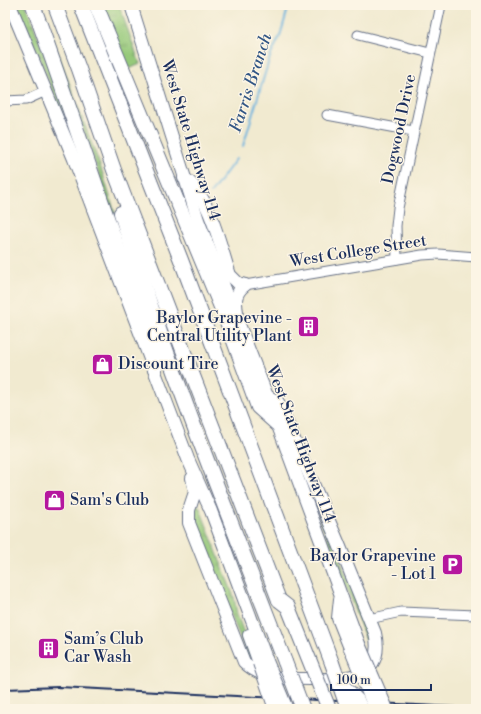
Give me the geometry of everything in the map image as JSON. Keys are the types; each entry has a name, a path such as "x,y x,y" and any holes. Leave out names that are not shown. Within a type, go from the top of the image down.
{"highway":[{"path":"33,5 68,101 115,244 156,353 155,370"},
{"path":"54,5 79,69 114,170 279,600 319,709"},
{"path":"81,5 184,267 348,709"},
{"path":"96,5 226,319 258,407 277,424"},
{"path":"114,170 115,191 144,287 166,350 303,709"},
{"path":"341,599 339,618 355,646 376,709"},
{"path":"279,600 288,608 329,709"},
{"path":"339,682 357,700 361,709"}],"main road":[{"path":"10,5 46,91 155,370 188,459 194,469 228,557 263,662 275,709"},
{"name":"West State Highway 114","path":"131,5 142,36 184,178 239,327 267,396 341,599"},
{"path":"184,178 197,189 206,205 230,275 238,283 246,286"},
{"path":"239,327 235,300 240,290 246,286"},
{"path":"194,469 192,478 195,492 189,510 189,522 239,655 249,668 267,676 335,680 349,678 364,671 375,656 377,641 338,542 278,402 267,396"},
{"path":"355,646 387,709"},
{"path":"263,662 287,709"}],"street":[{"name":"Dogwood Drive","path":"397,259 396,226 398,208 413,131 441,5"},
{"path":"358,35 430,53"},
{"path":"5,101 26,100 46,91"},
{"path":"327,115 413,131"},
{"name":"West College Street","path":"246,286 397,259 438,254 476,257"},
{"path":"369,619 401,612 476,615"}],"green space":[{"path":"18,5 26,5 68,118 64,119"},
{"path":"40,5 101,168 136,281"},
{"path":"102,5 119,5 140,64 129,69"},
{"path":"195,504 199,506 234,597 237,614 253,658 249,659 194,524"},
{"path":"322,512 369,631 370,639 366,640 318,513"}],"waterway":[{"name":"Farris Branch","path":"243,146 270,57 280,36 289,5"},
{"name":"Farris Branch","path":"211,193 236,159"}],"railway":[{"path":"5,689 59,687 476,708"}],"place":[{"name":"Baylor Grapevine - Central Utility Plant","path":"308,327"},
{"name":"Discount Tire","path":"103,364"},
{"name":"Sam's Club","path":"54,500"},
{"name":"Baylor Grapevine - Lot 1","path":"452,565"},
{"name":"Sam’s Club Car Wash","path":"49,648"}]}
